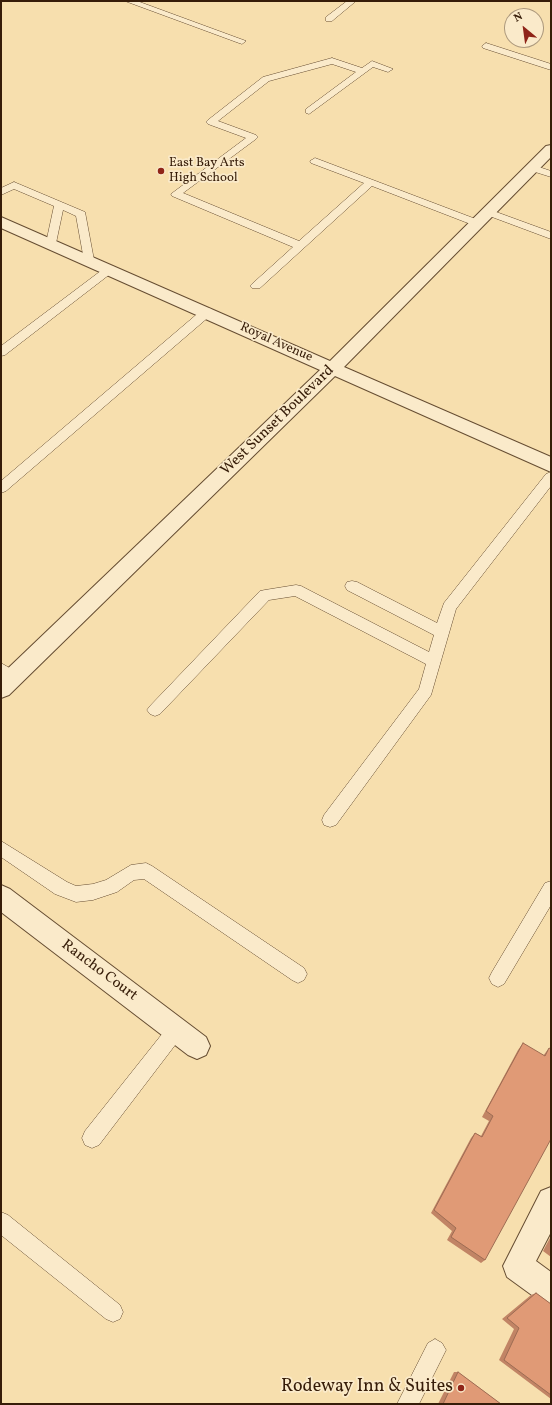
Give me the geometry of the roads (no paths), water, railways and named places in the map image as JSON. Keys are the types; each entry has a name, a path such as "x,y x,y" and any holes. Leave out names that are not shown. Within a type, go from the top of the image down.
{"street":[{"name":"West Sunset Boulevard","path":"5,678 333,368 551,149"},
{"name":"Royal Avenue","path":"1,222 551,465"},
{"name":"Rancho Court","path":"1,897 197,1046"},
{"path":"551,1201 518,1266 551,1290"}],"lane":[{"path":"129,1 242,41"},
{"path":"329,20 352,1"},
{"path":"486,46 551,67"},
{"path":"301,246 176,194 253,137 211,122 266,79 332,61 363,71"},
{"path":"309,111 372,64 388,69"},
{"path":"315,161 370,182 483,218 551,236"},
{"path":"533,168 551,174"},
{"path":"256,286 370,182"},
{"path":"1,192 14,184 81,214 89,260"},
{"path":"51,243 59,205"},
{"path":"1,352 110,269"},
{"path":"1,488 207,312"},
{"path":"330,820 426,691 449,607 551,477"},
{"path":"352,586 442,632"},
{"path":"155,710 265,595 296,590 433,661"},
{"path":"1,848 61,888 76,894 93,892 111,886 131,873 146,871 298,974"},
{"path":"498,978 551,889"},
{"path":"92,1138 176,1030"},
{"path":"1,1222 113,1312"},
{"path":"408,1404 435,1350"}],"place":[{"name":"East Bay Arts High School","path":"161,171"},
{"name":"Rodeway Inn & Suites","path":"461,1388"}]}
